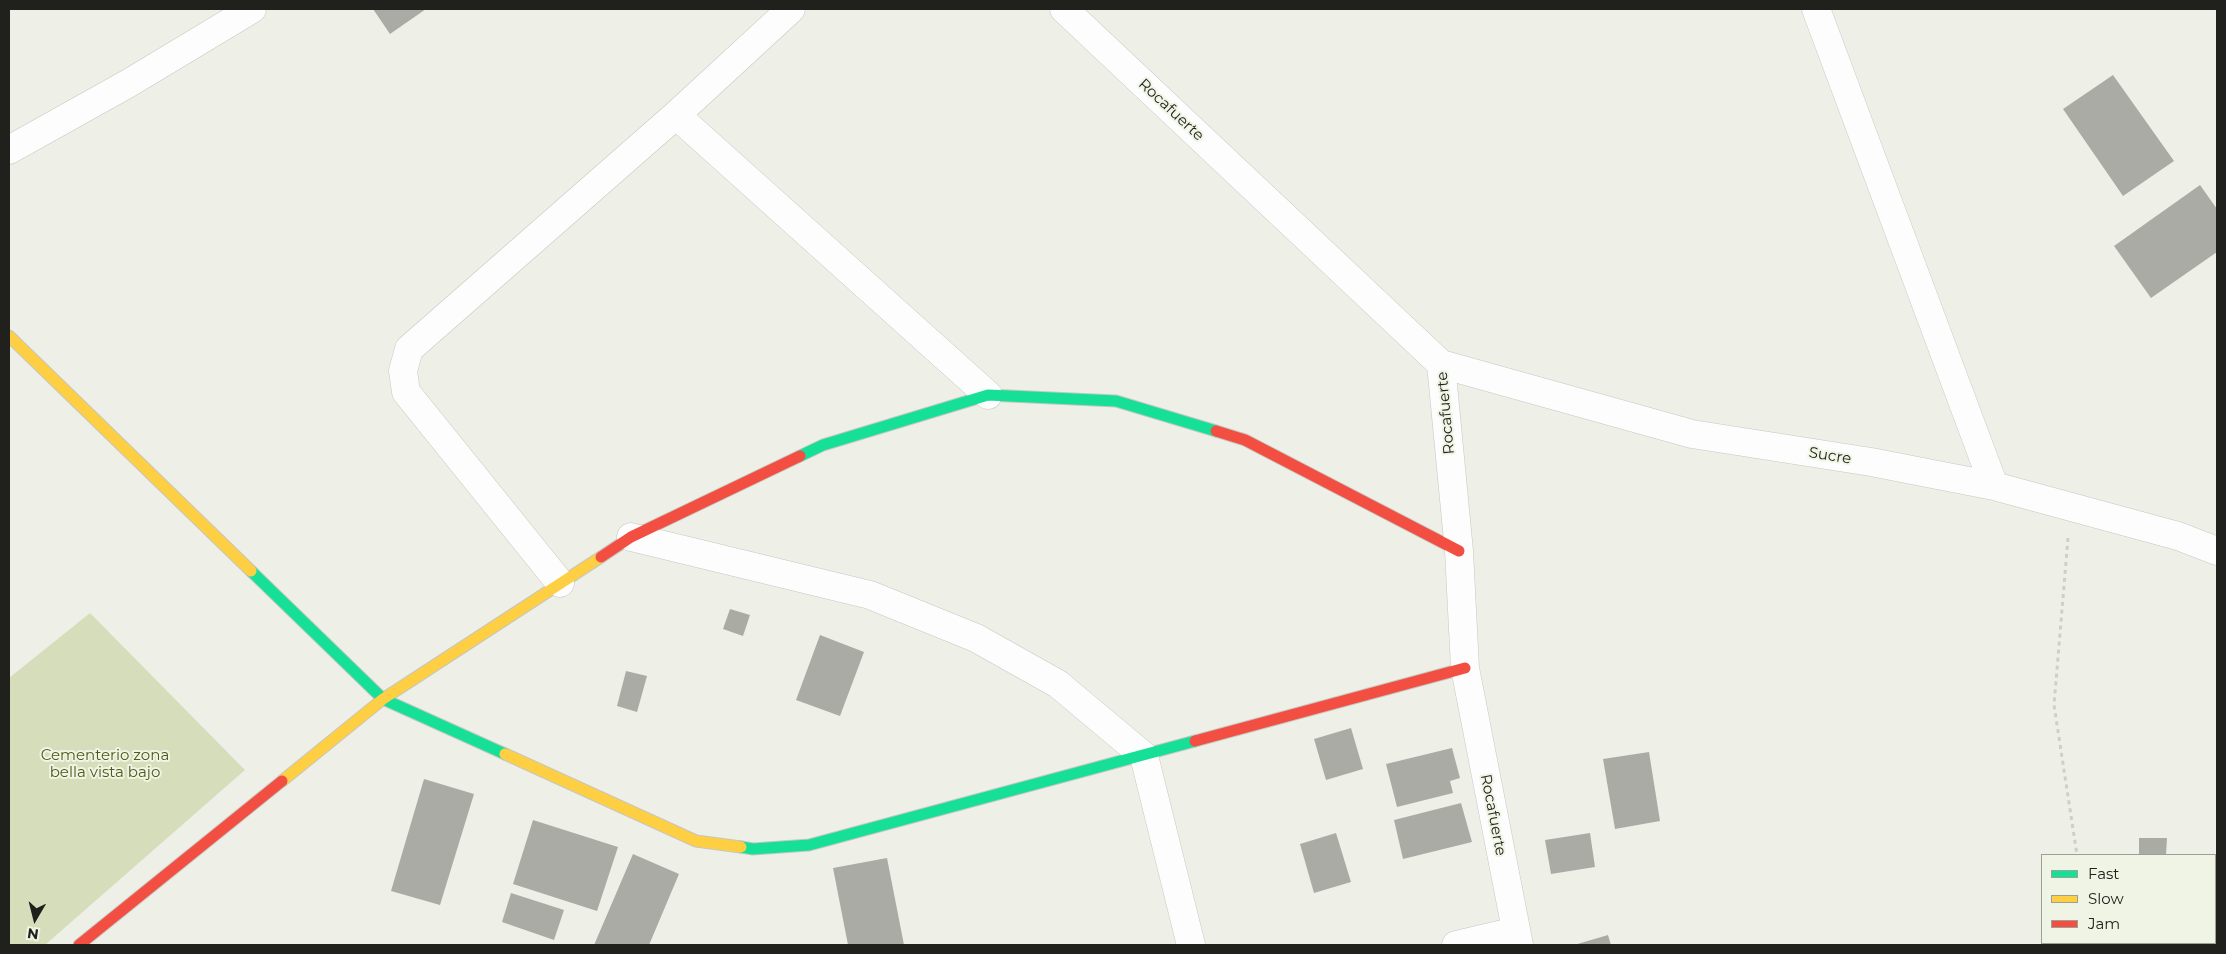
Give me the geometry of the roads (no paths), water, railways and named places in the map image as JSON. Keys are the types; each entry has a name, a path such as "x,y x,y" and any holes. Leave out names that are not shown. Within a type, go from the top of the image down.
{"street":[{"path":"9,150 129,83 252,9"},
{"path":"560,583 406,392 403,371 409,349 676,115 791,9"},
{"name":"Rocafuerte","path":"1064,9 1441,364 1458,551 1465,668 1517,938"},
{"path":"1816,9 1994,486"},
{"path":"676,115 988,395"},
{"path":"9,336 383,699 696,841 753,850 809,846 1465,668"},
{"name":"Sucre","path":"1441,364 1692,434 1871,462 1994,486 2178,536 2217,551"},
{"path":"79,945 383,699 631,537 823,445 988,395 1116,401 1245,440 1458,551"},
{"path":"631,537 870,595 976,638 1058,684 1144,756 1191,945"},
{"path":"1456,945 1517,938"}],"park label":[{"name":"Cementerio zona bella vista bajo","path":"105,764"}]}
